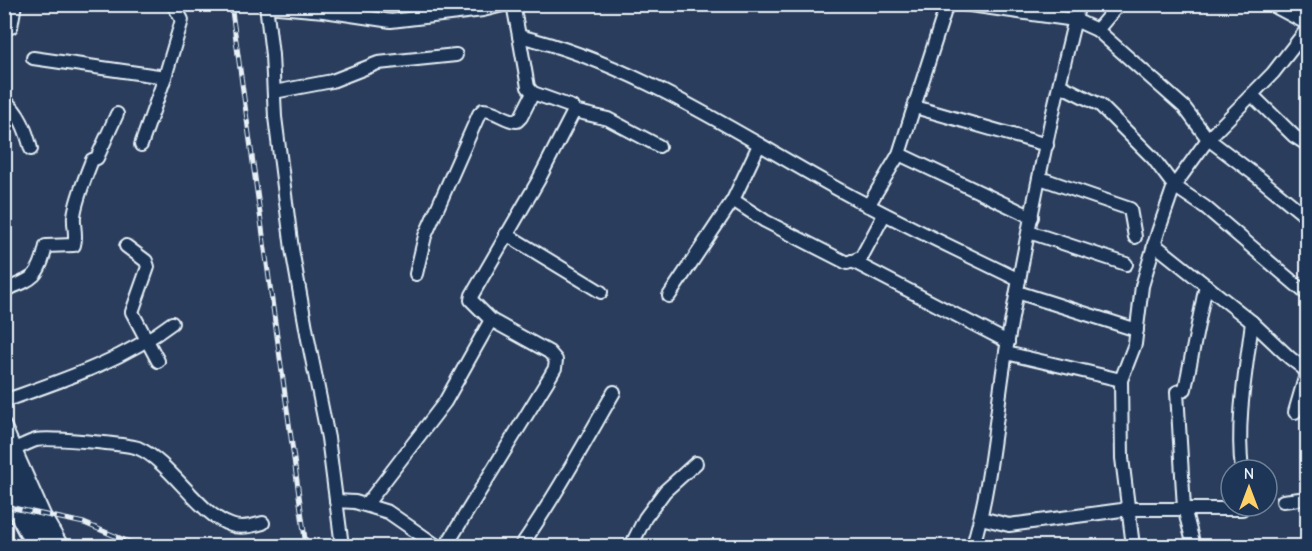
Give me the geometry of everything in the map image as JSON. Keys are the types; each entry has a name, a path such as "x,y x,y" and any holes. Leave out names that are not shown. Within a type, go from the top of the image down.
{"main road":[{"path":"10,452 49,546"},
{"path":"4,486 35,546"}],"street":[{"path":"10,27 15,4"},
{"path":"141,145 182,20 174,4"},
{"path":"342,546 325,421 292,249 275,117 266,5 392,21 483,10 507,4"},
{"path":"513,4 528,87 533,93 572,107 574,111 608,119 659,146"},
{"path":"868,206 899,154 947,4"},
{"path":"963,4 1075,20 1096,30 1184,107 1208,139 1308,218"},
{"path":"975,546 990,473 1007,347 1018,286 1079,4"},
{"path":"1096,30 1119,4"},
{"path":"1133,546 1122,458 1121,380 1135,344 1142,286 1174,186 1208,139 1273,73 1308,26 1270,4"},
{"path":"519,36 554,44 617,69 682,102 884,215 1018,286 1137,330"},
{"path":"274,92 332,81 378,63 456,55"},
{"path":"33,58 165,77"},
{"path":"1060,85 1100,105 1153,158 1174,186 1205,207 1308,295"},
{"path":"416,274 425,236 479,114 483,110 489,110 512,121 517,121 533,93"},
{"path":"1252,95 1294,135 1308,145"},
{"path":"4,100 12,106 24,125 31,149"},
{"path":"915,107 1047,145"},
{"path":"446,546 555,368 556,360 549,352 491,320 471,300 506,234 538,181 574,111"},
{"path":"4,290 26,282 37,275 46,246 74,245 76,239 74,216 87,173 92,160 97,158 117,114"},
{"path":"669,296 733,200 759,145"},
{"path":"899,154 1032,218"},
{"path":"1040,178 1130,209 1135,237"},
{"path":"733,200 765,221 847,263 861,258 884,215"},
{"path":"1029,232 1126,264"},
{"path":"506,234 601,292"},
{"path":"1154,244 1252,322 1307,371 1295,412"},
{"path":"126,246 146,261 148,267 132,312 158,362"},
{"path":"852,261 1007,347 1121,380"},
{"path":"1194,546 1184,508 1177,392 1185,389 1206,285"},
{"path":"366,505 445,402 491,320"},
{"path":"1240,458 1242,406 1252,322"},
{"path":"4,402 99,366 147,341 172,323"},
{"path":"521,546 552,502 614,392"},
{"path":"4,425 10,452 62,546"},
{"path":"10,452 37,440 118,444 138,448 155,460 214,515 231,525 249,526 262,523"},
{"path":"631,546 645,518 665,491 696,464"},
{"path":"1283,501 1308,498"},
{"path":"336,501 366,505 388,512 437,546"},
{"path":"981,518 1009,525 1129,509 1219,509"}],"railway":[{"path":"231,4 306,546"},
{"path":"4,506 84,523 139,546"}]}
